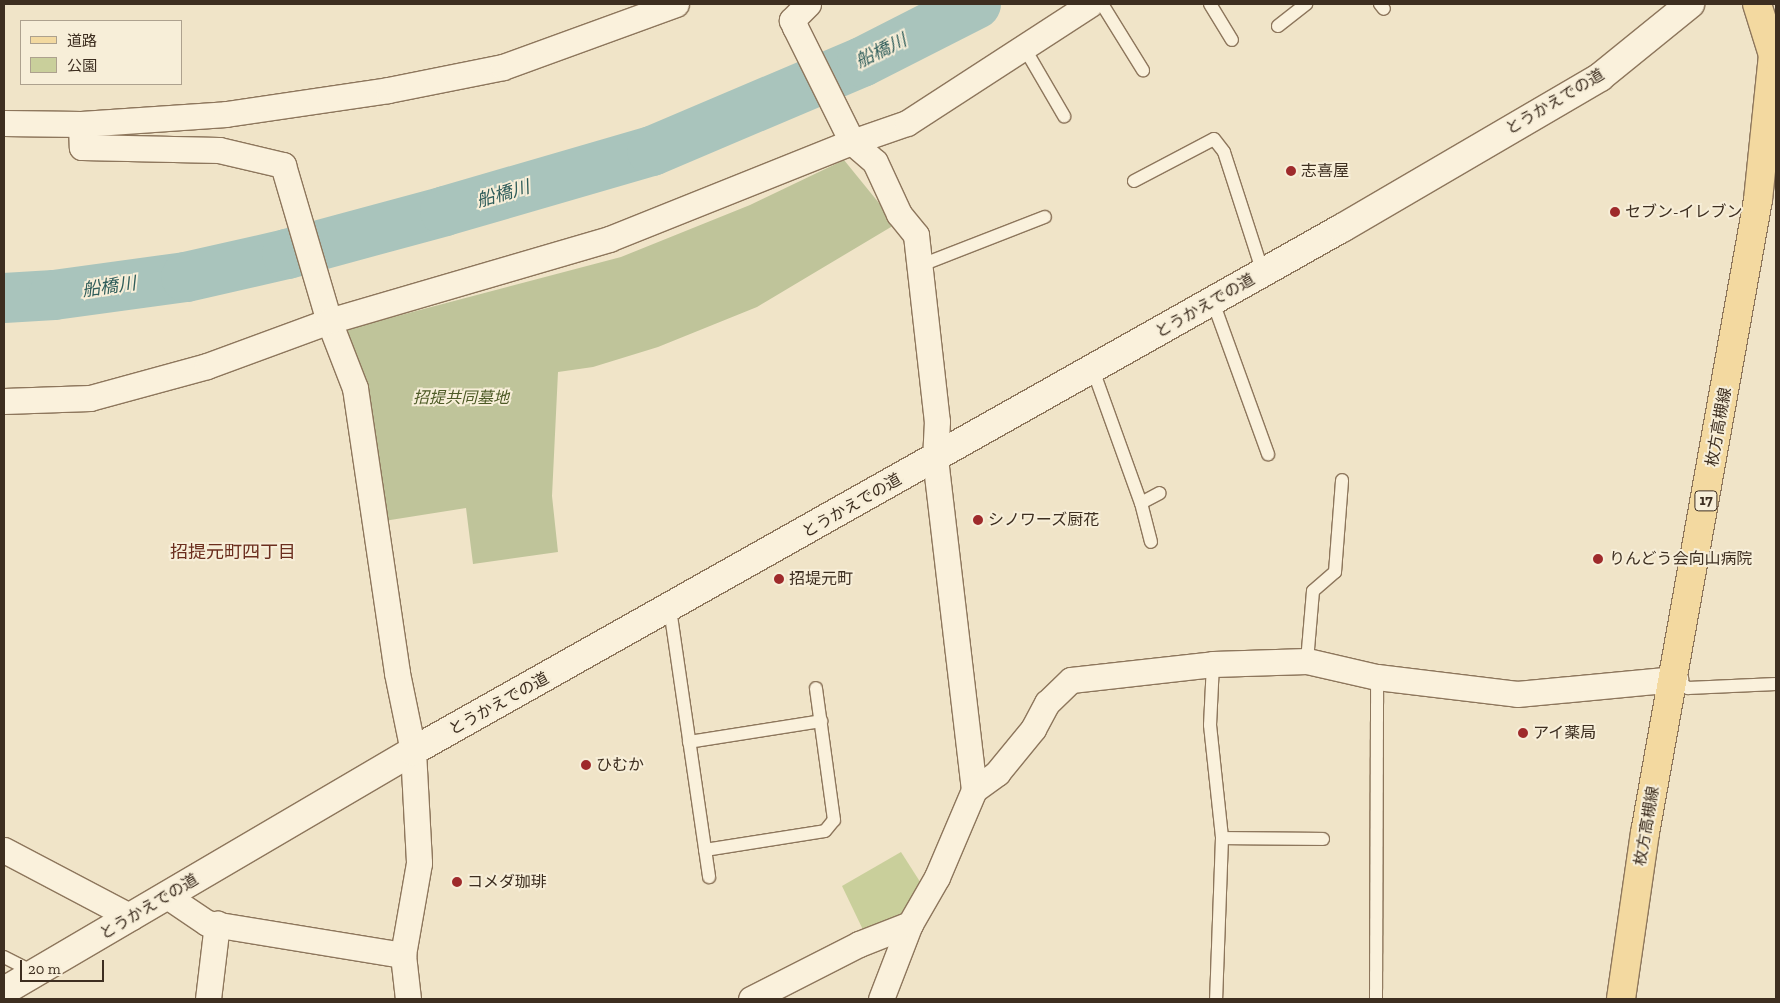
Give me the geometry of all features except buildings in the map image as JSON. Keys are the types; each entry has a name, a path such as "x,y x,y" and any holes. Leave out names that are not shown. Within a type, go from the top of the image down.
{"main road":[{"name":"枚方高槻線","path":"1621,999 1645,833 1675,679 1758,200 1773,54 1757,4"}],"street":[{"path":"4,123 81,124 226,114 398,88 503,67 676,4"},
{"path":"808,4 792,20 795,27 850,135 875,162 899,214 916,235 938,420 935,458 974,790 936,877 910,924 881,999"},
{"path":"4,401 90,398 207,366 328,315 609,239 850,135 907,124 1025,49 1090,4"},
{"name":"とうかえでの道","path":"4,991 413,751 670,609 1263,274 1600,77 1690,4"},
{"path":"81,124 82,147 219,150 283,165 328,315 355,388 396,672 413,751 419,863 403,955 408,999"},
{"path":"974,790 997,774 1032,729 1047,703 1071,680 1213,664 1307,661 1377,677 1517,694 1675,679"},
{"path":"4,850 132,917"},
{"path":"167,896 207,923 403,955"},
{"path":"208,999 217,924"},
{"path":"752,999 859,944 910,924"}],"lane":[{"path":"1102,4 1143,70"},
{"path":"1210,4 1232,40"},
{"path":"1278,26 1306,4"},
{"path":"1025,49 1064,116"},
{"path":"1134,181 1214,139 1224,152 1263,274"},
{"path":"919,266 1046,217"},
{"path":"1212,302 1268,454"},
{"path":"1093,370 1141,503 1151,542"},
{"path":"1307,661 1312,591 1335,572 1342,480"},
{"path":"1141,503 1160,493"},
{"path":"670,609 709,877"},
{"path":"1213,664 1210,725 1222,838 1216,999"},
{"path":"1376,999 1377,677"},
{"path":"1675,679 1688,688 1776,684"},
{"path":"705,850 825,831 834,820 816,688"},
{"path":"689,742 821,721"},
{"path":"1222,838 1323,838"},
{"path":"4,957 36,973"}],"green space":[{"name":"招提共同墓地","path":"844,160 896,224 757,307 658,347 593,367 558,372 552,496 558,552 473,564 466,508 384,521 344,330 621,257 750,205"},
{"path":"901,852 924,888 908,918 865,934 842,886"}],"waterway":[{"name":"船橋川","path":"4,298 54,295 186,277 287,254 445,211 652,151 862,62 976,4"}],"place":[{"name":"志喜屋","path":"1291,171"},
{"name":"セブン-イレブン","path":"1615,212"},
{"name":"シノワーズ厨花","path":"978,520"},
{"name":"りんどう会向山病院","path":"1598,559"},
{"name":"招堤元町","path":"779,579"},
{"name":"アイ薬局","path":"1523,733"},
{"name":"ひむか","path":"586,765"},
{"name":"コメダ珈琲","path":"457,882"}],"district":[{"name":"招提元町四丁目","path":"233,552"}]}
